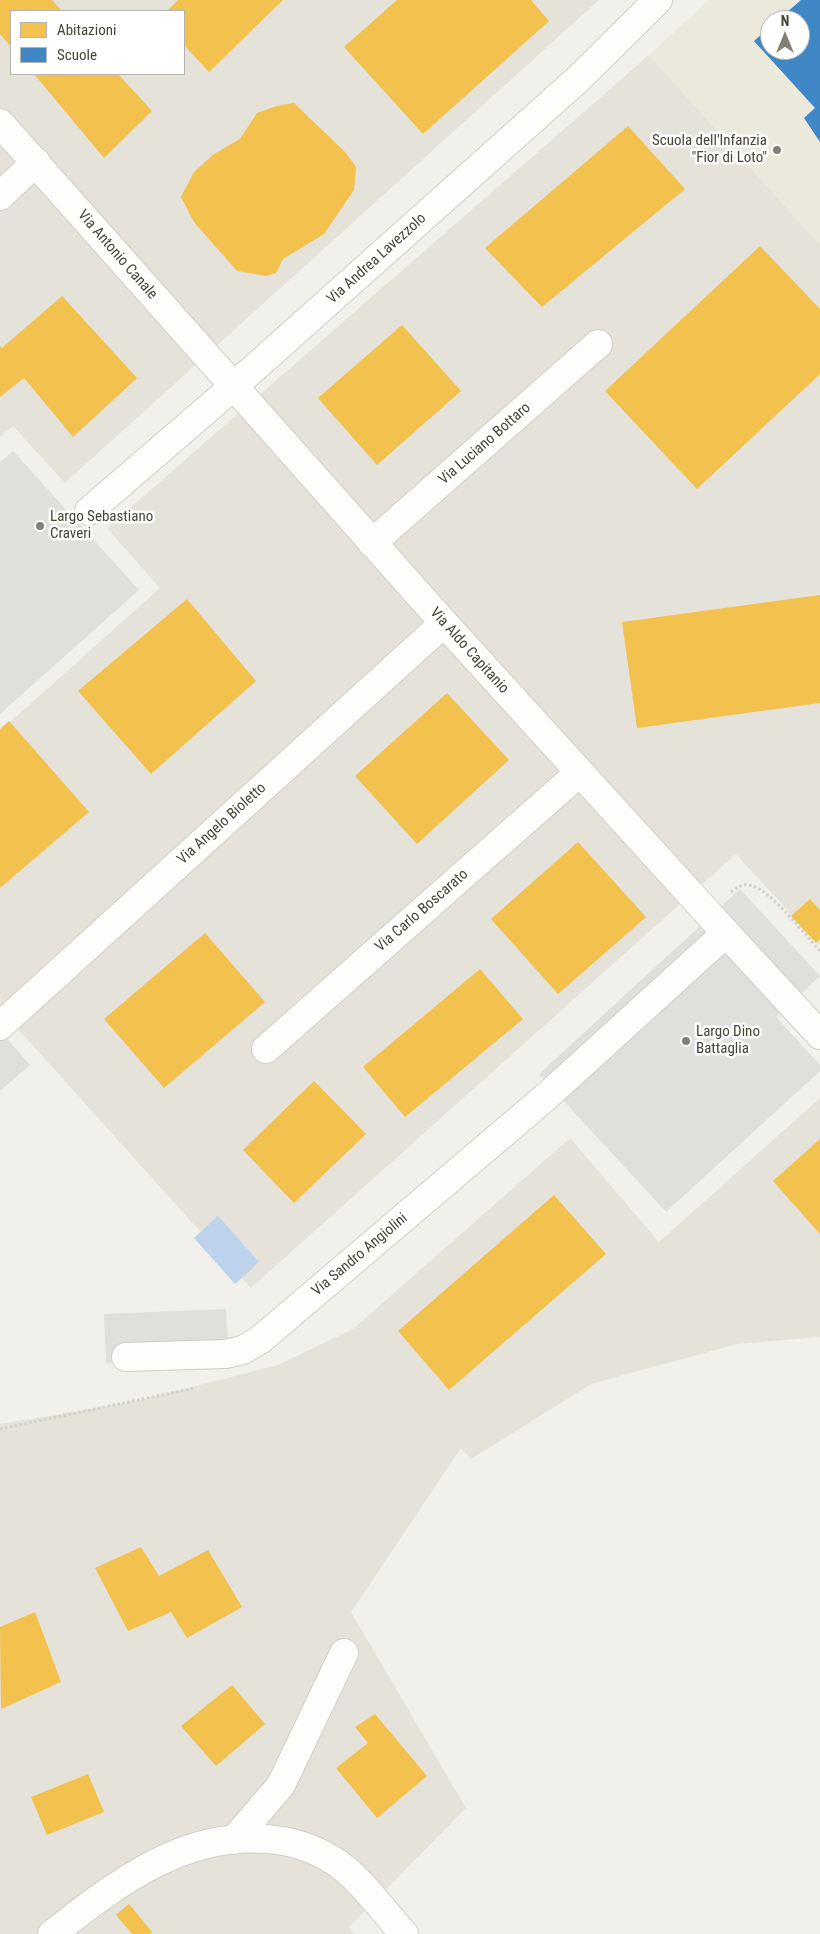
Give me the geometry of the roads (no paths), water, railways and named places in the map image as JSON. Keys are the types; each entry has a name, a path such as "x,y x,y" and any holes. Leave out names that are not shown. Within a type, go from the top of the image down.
{"street":[{"name":"Via Andrea Lavezzolo","path":"89,511 233,387 577,80 647,4"},
{"name":"Via Antonio Canale","path":"0,123 233,387"},
{"path":"0,196 36,162"},
{"name":"Via Luciano Bottaro","path":"372,543 598,344"},
{"name":"Via Aldo Capitanio","path":"233,387 579,773 726,933"},
{"name":"Via Angelo Bioletto","path":"0,1026 444,623"},
{"name":"Via Carlo Boscarato","path":"266,1049 579,773"},
{"path":"726,933 820,1035"},
{"name":"Via Sandro Angiolini","path":"126,1357 225,1354 252,1345 262,1339 564,1080 726,933"},
{"path":"234,1840 281,1785 344,1653"},
{"path":"52,1934 100,1898 153,1864 193,1847 251,1838 283,1841 329,1858 353,1876 404,1934"}],"water":[{"path":"218,1216 259,1262 235,1284 194,1238"}],"place":[{"name":"Scuola dell'Infanzia \"Fior di Loto\"","path":"777,150"},
{"name":"Largo Sebastiano Craveri","path":"40,526"},
{"name":"Largo Dino Battaglia","path":"686,1041"}]}
